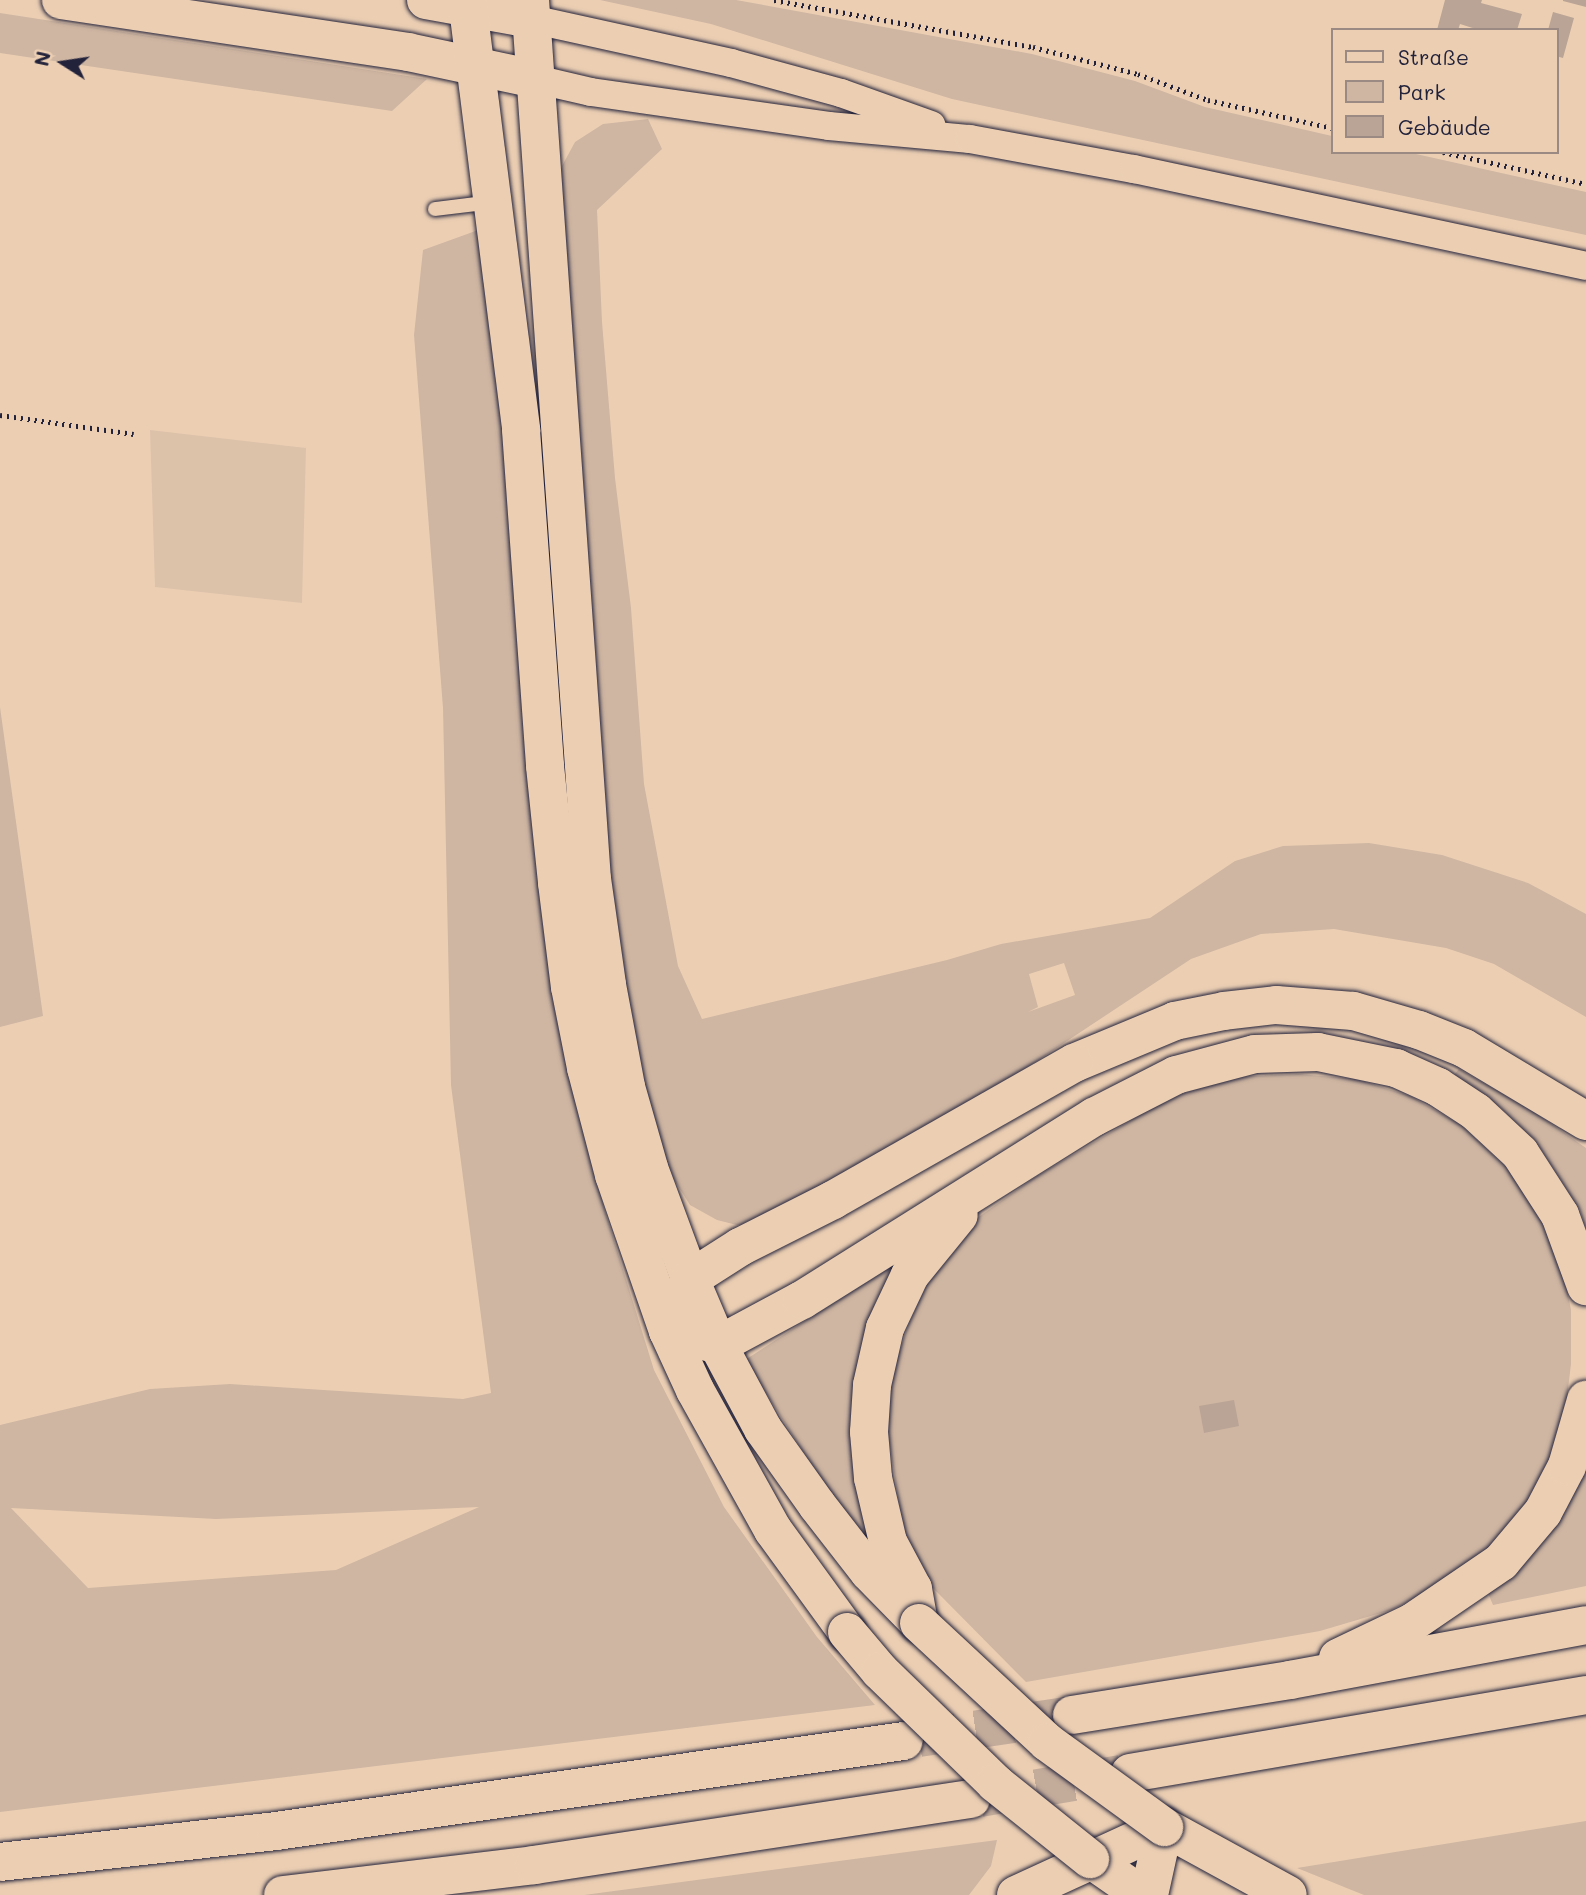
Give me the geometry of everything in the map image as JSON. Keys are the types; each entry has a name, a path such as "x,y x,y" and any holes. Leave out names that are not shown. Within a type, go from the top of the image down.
{"main road":[{"path":"61,0 408,52 535,79"},
{"path":"426,0 531,10 592,879 607,985 626,1087 649,1168 690,1279 719,1345 763,1429 817,1505 869,1572 919,1623 1047,1742 1164,1827 1288,1895"},
{"path":"468,4 521,430 545,766 569,987 586,1068 614,1175 668,1331 695,1390 773,1530 847,1632 880,1671 995,1783 1100,1866 1142,1895"},
{"path":"668,1331 690,1279 740,1247 833,1200 1074,1063 1175,1021 1224,1010 1276,1005 1353,1011 1419,1030 1464,1048 1562,1104 1586,1121"},
{"path":"668,1331 719,1345 802,1300 1094,1118 1175,1075 1255,1054 1318,1052 1396,1068 1438,1087 1476,1112 1520,1153 1560,1215 1586,1286"},
{"path":"919,1623 913,1589 888,1542 873,1478 869,1432 872,1385 886,1328 910,1275 975,1194"},
{"path":"1290,1680 1413,1622 1501,1562 1544,1512 1567,1466 1586,1400"},
{"path":"1072,1715 1290,1680 1586,1625"},
{"path":"1130,1773 1586,1695"},
{"path":"0,1863 276,1830 904,1741"},
{"path":"283,1895 534,1865 971,1799"},
{"path":"1027,1889 1100,1866 1164,1827"},
{"path":"1149,1895 1164,1827"}],"street":[{"path":"531,10 841,93 970,139"},
{"path":"535,79 591,92 829,127 970,139 1134,169 1586,266"}],"lane":[{"path":"435,209 493,202"}],"path":[{"path":"774,0 1033,47 1138,74 1208,100 1330,128"},
{"path":"1452,154 1586,184"},
{"path":"0,415 134,434"}],"shaded area":[{"path":"150,430 306,448 302,603 155,587"}],"green space":[{"path":"600,0 736,0 1032,54 1135,81 1205,107 1330,136 1330,154 1416,154 1586,192 1586,235 952,99 711,24"},
{"path":"0,13 427,79 392,111 0,53"},
{"path":"648,119 662,149 597,210 602,322 615,478 631,608 644,784 678,966 702,1019 947,960 1001,944 1150,918 1235,861 1283,846 1369,843 1442,855 1528,883 1586,914 1586,1017 1494,964 1446,948 1334,929 1261,934 1191,959 1005,1082 760,1224 737,1225 717,1220 690,1205 661,1159 642,1088 612,916 555,196 562,166 575,142 603,124","holes":["1064,963 1075,995 1028,1012 1038,1007 1029,974"]},
{"path":"481,229 507,442 560,1035 604,1208 654,1370 724,1507 817,1637 875,1705 0,1812 0,1425 150,1389 230,1384 463,1399 491,1393 451,1085 443,708 414,335 423,250","holes":["479,1507 336,1570 88,1588 11,1508 216,1519"]},
{"path":"0,707 43,1016 0,1027"},
{"path":"1459,1069 1531,1110 1586,1148 1586,1229 1580,1210 1537,1143 1501,1108 1454,1075"},
{"path":"1299,1074 1356,1079 1410,1096 1461,1125 1508,1169 1539,1214 1561,1259 1571,1310 1571,1364 1564,1422 1548,1469 1508,1530 1465,1573 1391,1610 1320,1631 1026,1682 933,1588 905,1541 887,1427 891,1378 908,1326 933,1270 973,1221 1034,1178 1167,1099 1234,1077"},
{"path":"899,1260 876,1301 867,1327 869,1545 821,1480 745,1360"},
{"path":"1586,1462 1586,1586 1493,1605 1488,1593"},
{"path":"1586,1821 1586,1895 1364,1895 1297,1868"},
{"path":"997,1840 991,1866 969,1895 584,1895"}],"building":[{"path":"1445,0 1482,0 1481,3 1522,14 1518,28 1473,28 1460,24 1459,28 1438,28"},
{"path":"1586,0 1586,7 1563,1"},
{"path":"1553,12 1574,18 1563,58 1558,57 1558,28 1549,28"},
{"path":"1234,1400 1239,1426 1204,1433 1199,1406"}],"tunnel":[{"path":"919,1738 1072,1715"},
{"path":"980,1798 1121,1774"}]}
